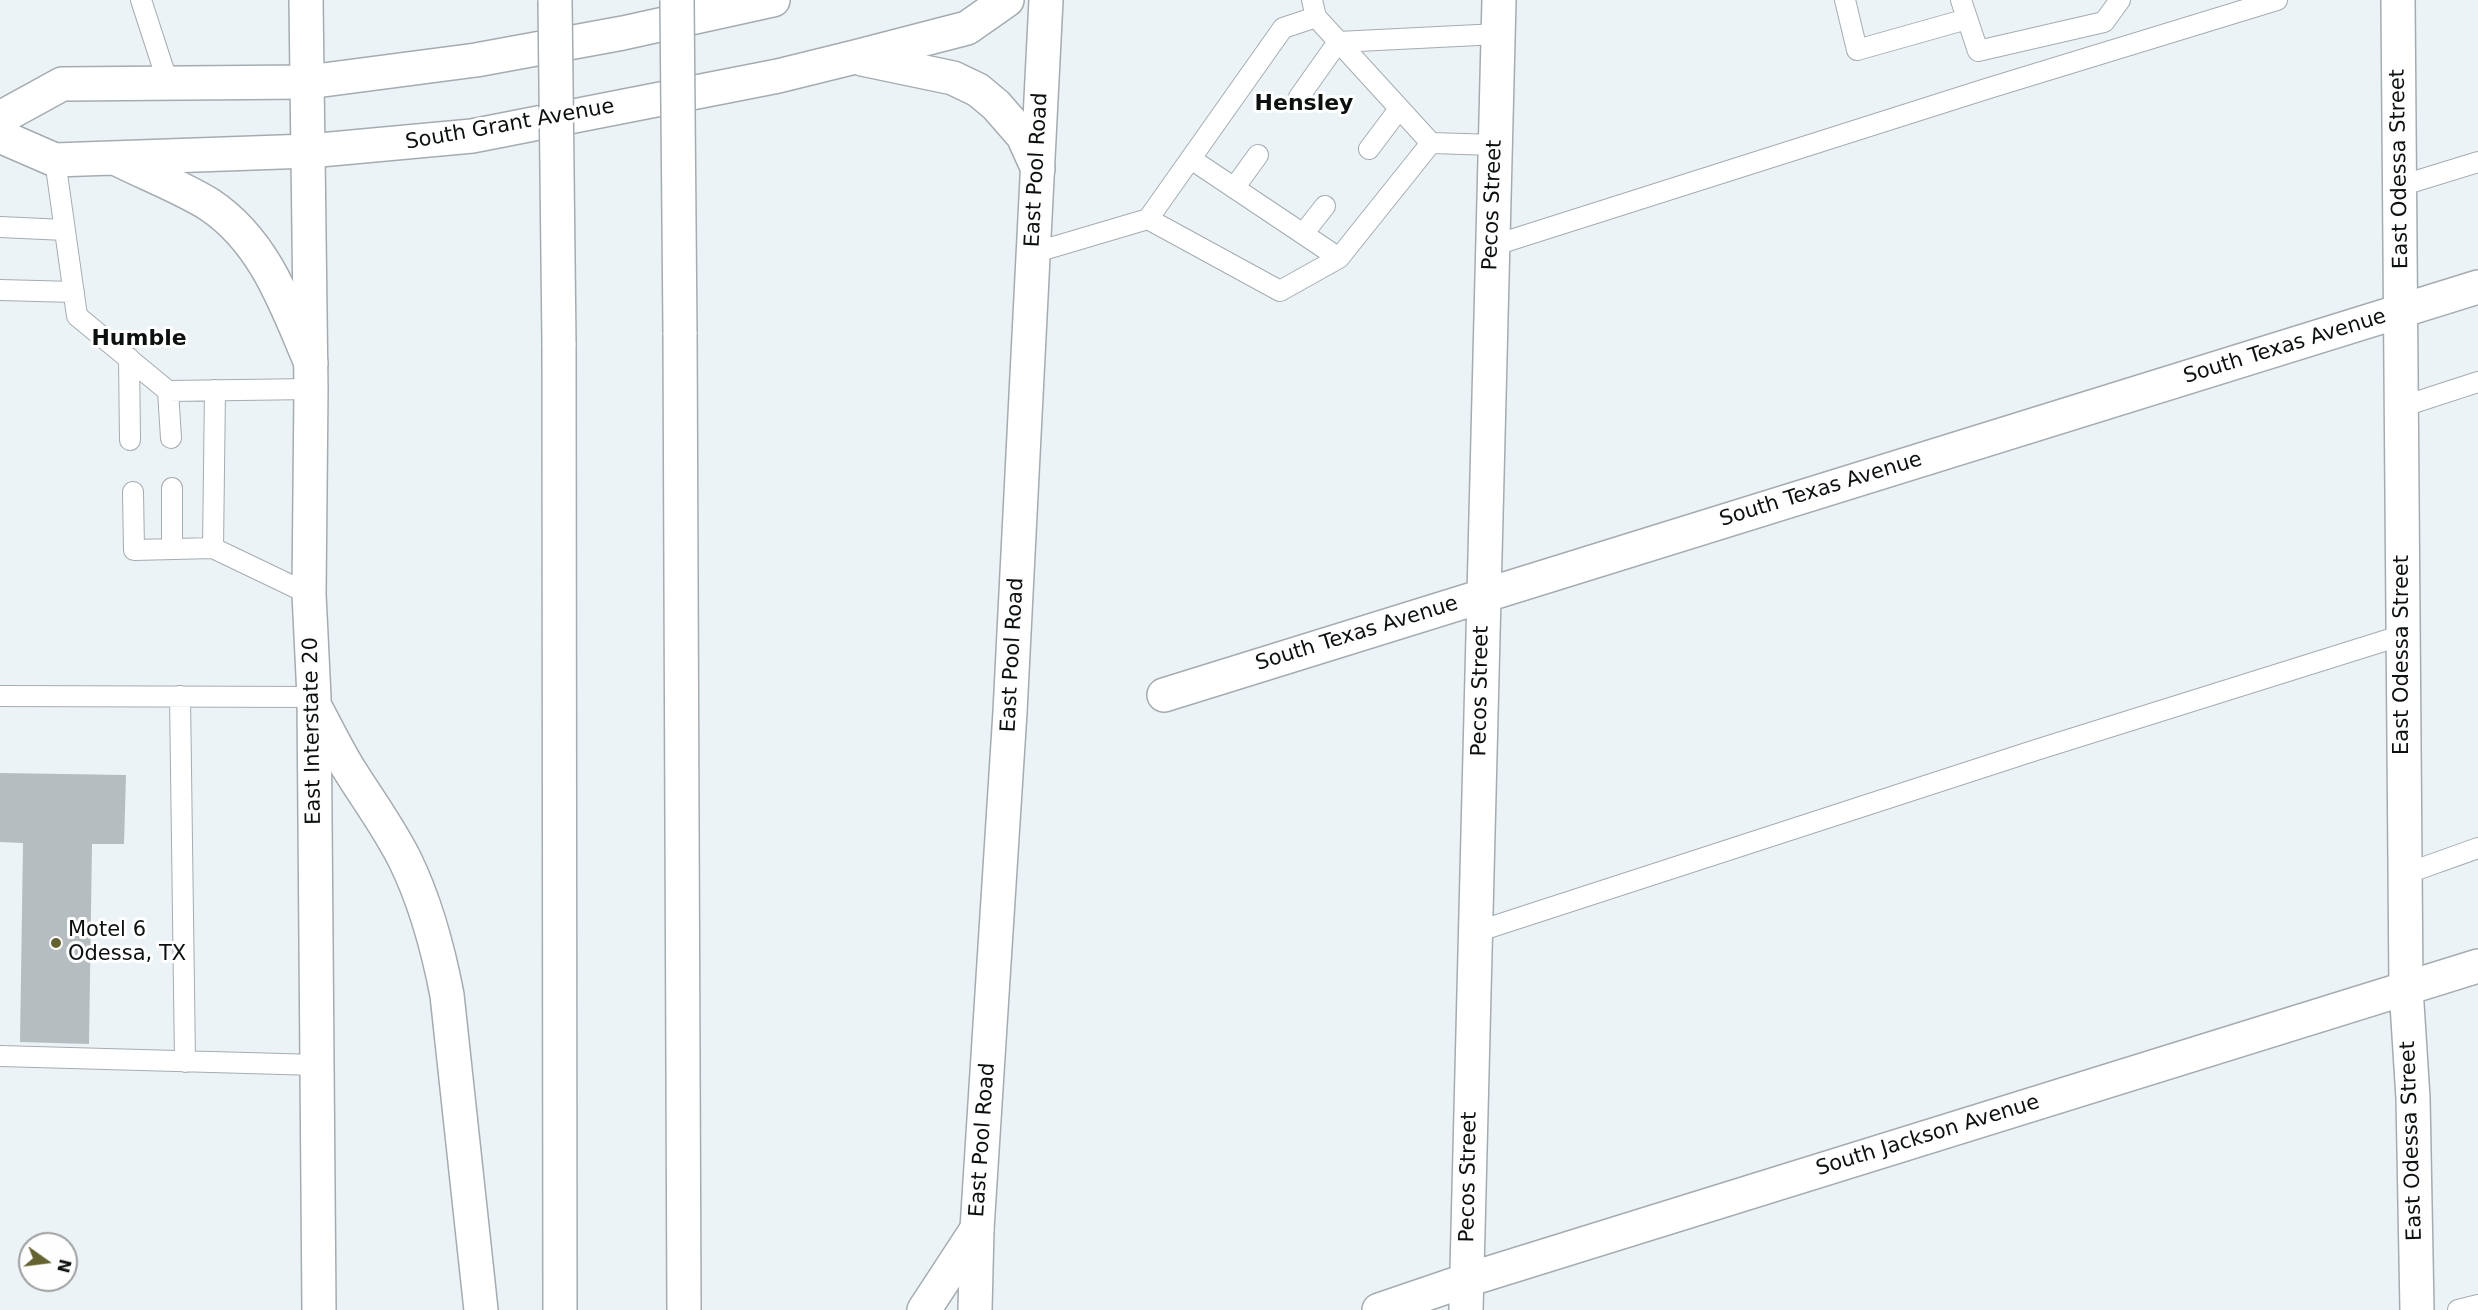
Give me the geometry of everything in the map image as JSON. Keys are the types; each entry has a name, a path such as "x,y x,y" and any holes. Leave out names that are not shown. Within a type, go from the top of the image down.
{"main road":[{"name":"East Interstate 20","path":"306,0 311,376 309,594 314,701 320,1310"},
{"path":"555,0 559,343 560,1310"},
{"path":"677,0 684,1310"},
{"path":"0,117 62,84 308,82 477,60 623,33 773,0"},
{"name":"South Grant Avenue","path":"0,136 55,159 309,151 471,136 778,76 855,57 967,28 1007,0"},
{"name":"East Pool Road","path":"975,1310 977,1229 1010,712 1046,0"},
{"name":"Pecos Street","path":"1466,1295 1499,0"},
{"name":"East Odessa Street","path":"2398,0 2406,988 2413,1098 2417,1310"},
{"path":"855,57 953,78 978,90 996,105 1023,136 1038,169"},
{"path":"115,158 210,205 235,226 259,253 278,285 311,376"},
{"name":"South Texas Avenue","path":"1164,694 2478,287"},
{"path":"314,701 347,766 384,820 405,860 423,901 437,945 447,995 481,1310"},
{"name":"South Jackson Avenue","path":"1379,1310 1466,1295 2478,966"},
{"path":"924,1310 977,1229"}],"lane":[{"path":"141,0 168,83"},
{"path":"1845,0 1857,50 1967,19"},
{"path":"1961,0 1978,51 2104,22 2120,0"},
{"path":"1492,246 1986,89 2277,0"},
{"path":"1033,253 1148,219 1283,28 1314,9 1338,42 1431,143 1495,145"},
{"path":"1338,42 1498,34"},
{"path":"1299,97 1338,42"},
{"path":"1369,149 1399,109"},
{"path":"1148,219 1280,291 1339,258 1431,143"},
{"path":"1234,188 1258,155"},
{"path":"55,159 77,316 168,391 215,390 311,376"},
{"path":"1191,159 1339,258"},
{"path":"2400,186 2478,162"},
{"path":"1303,234 1325,206"},
{"path":"0,227 65,230"},
{"path":"0,290 74,292"},
{"path":"129,358 130,440"},
{"path":"2401,407 2478,382"},
{"path":"213,548 215,390"},
{"path":"168,391 171,438"},
{"path":"172,488 172,549"},
{"path":"133,492 134,550 213,548 309,594"},
{"path":"1476,932 2048,746 2403,635"},
{"path":"0,696 180,696 314,701"},
{"path":"180,696 185,1062"},
{"path":"2405,874 2478,848"},
{"path":"0,1056 317,1065"},
{"path":"2458,1310 2478,1305"}],"building":[{"name":"Motel 6 Odessa, TX","path":"0,773 126,775 124,844 92,844 89,1044 20,1042 23,843 0,842"}],"place":[{"name":"Motel 6 Odessa, TX","path":"56,943"}],"district":[{"name":"Hensley","path":"1304,104"},
{"name":"Humble","path":"139,339"}]}
